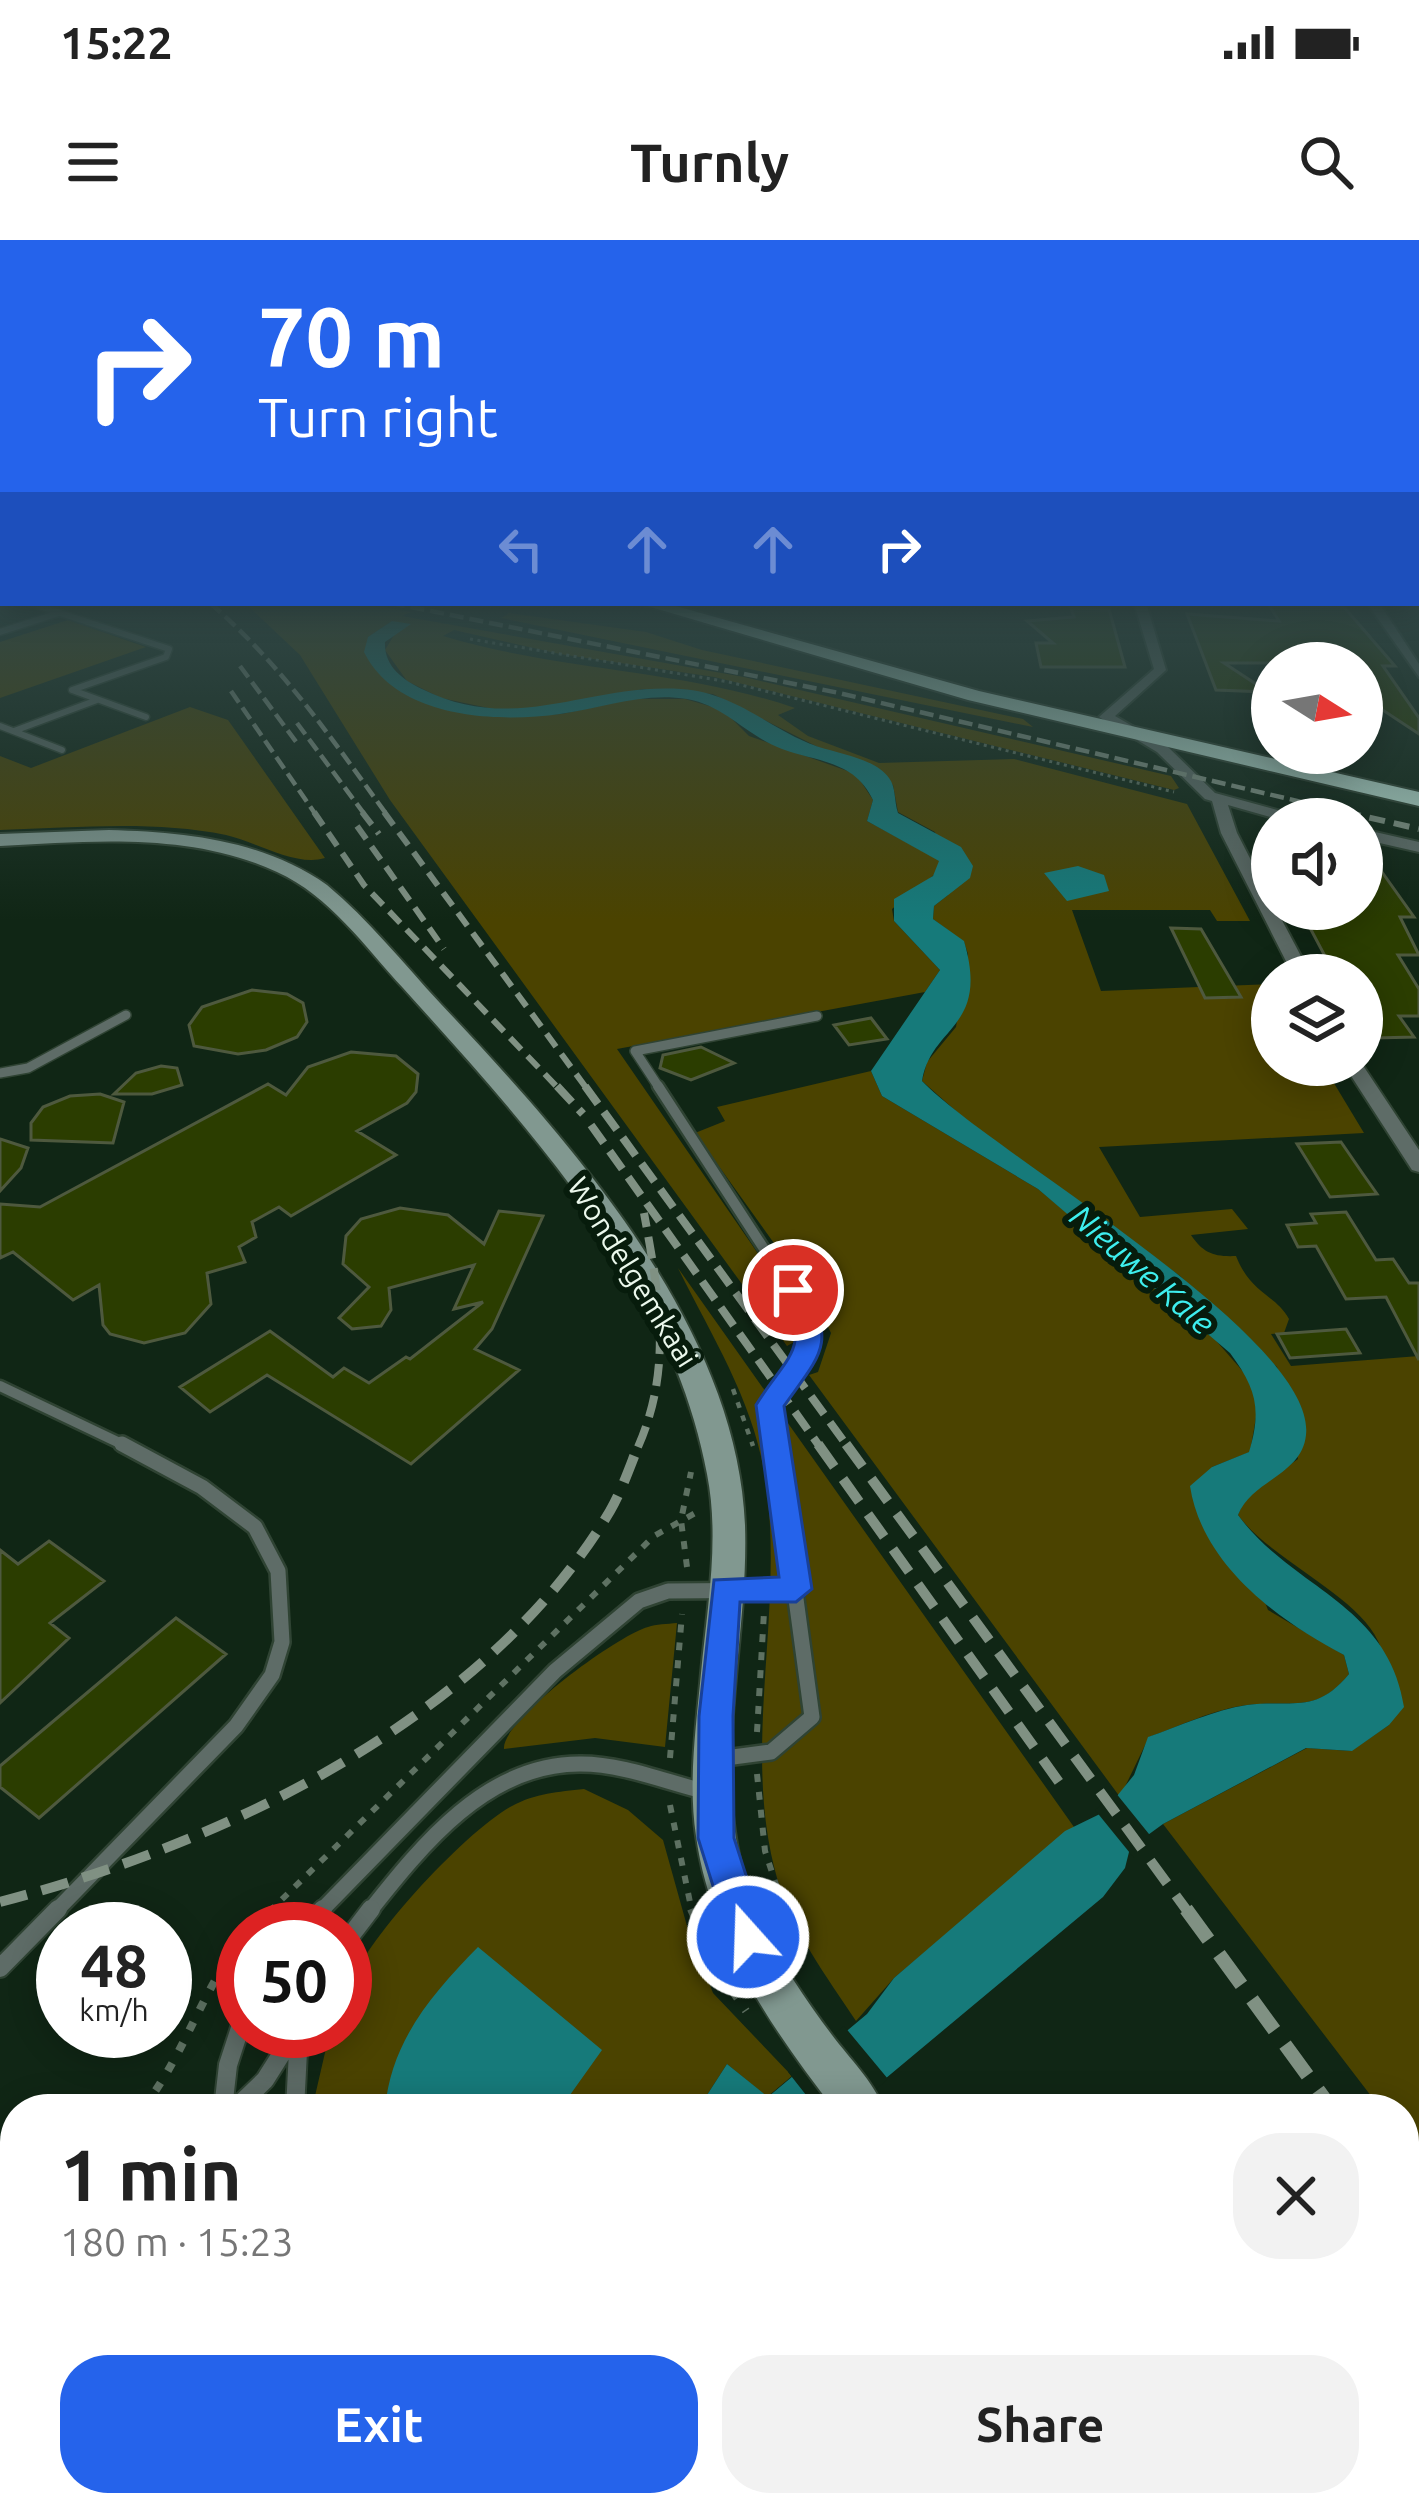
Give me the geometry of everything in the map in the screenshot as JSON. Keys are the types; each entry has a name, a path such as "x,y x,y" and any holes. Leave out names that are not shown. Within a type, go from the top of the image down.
{"highway":[{"path":"1030,708 1419,799"},
{"path":"1071,708 1419,788"}],"main road":[{"name":"Wondelgemkaai","path":"0,840 123,836 216,844 291,870 337,905 520,1102 642,1277 696,1371 716,1438 727,1509 714,1759 716,1838 731,1896 774,1988 850,2094"}],"street":[{"path":"1116,708 1106,717 1175,760 1214,798 1291,954"},
{"path":"1175,760 1178,752 1200,750"},
{"path":"1214,798 1251,808"},
{"path":"1383,839 1419,848"},
{"path":"1366,1086 1419,1166"}],"lane":[{"path":"14,731 76,708"},
{"path":"121,708 146,717"},
{"path":"0,726 62,750"},
{"path":"0,1073 28,1068 126,1016"},
{"path":"714,1759 756,1761 790,1745 812,1717 770,1405 810,1350 811,1321 635,1051 817,1016"},
{"path":"0,1387 166,1470 258,1530 278,1574 282,1632 278,1658 257,1697 223,1739 0,1968"},
{"path":"330,1902 555,1671 639,1601 684,1591 796,1589"},
{"path":"372,1910 466,1808 498,1785 555,1765 581,1764 714,1793"},
{"path":"225,2094 230,2058"},
{"path":"251,2094 279,2058"},
{"path":"296,2094 297,2058"}],"path":[{"path":"833,708 1162,791 1214,798"},
{"path":"729,1381 757,1466"},
{"path":"688,1453 691,1475 681,1520 688,1559 668,1783 675,1853 693,1916 723,1983 752,2018"},
{"path":"279,1902 654,1536 681,1520 727,1509"},
{"path":"765,1589 755,1715 765,1851 803,1965"},
{"path":"154,2094 170,2074 216,1976"}],"shaded area":[{"path":"194,708 228,720 325,858 302,859 198,830 113,826 0,830 0,756 31,768"},
{"path":"333,708 449,708 507,717 589,708 723,710 749,736 856,774 873,800 867,821 939,860 940,870 892,909 894,921 940,970 925,992 617,1049 792,1303 794,1342 787,1346 390,800"},
{"path":"741,708 794,708 778,715 808,736 879,763 1014,759 1187,804 1250,921 1217,921 1210,910 1072,910 1101,991 1251,985 1251,1086 1336,1086 1364,1133 1099,1147 1140,1217 1232,1209 1248,1229 1191,1235 1210,1253 1236,1256 1249,1278 1283,1311 1289,1319 1284,1333 1271,1334 1291,1366 1419,1356 1419,2094 1370,2094 1163,1824 1307,1748 1351,1751 1389,1725 1382,1650 1367,1624 1238,1515 1246,1495 1298,1459 1277,1367 1180,1276 965,1119 922,1081 927,1062 956,1027 968,954 964,942 933,919 934,906 948,895 935,832 898,812 893,785"},
{"path":"841,708 879,708 1171,776 1179,788"},
{"path":"941,708 973,708 1023,719 1033,727"},
{"path":"871,1071 882,1096 1038,1189 1205,1328 1253,1383 1258,1406 1250,1452 1212,1467 1268,1610 1344,1655 1349,1674 1337,1687 1303,1703 1222,1710 1149,1737 1120,1797 809,1375 818,1372 831,1333 814,1299 695,1133 725,1121 717,1107"},
{"path":"678,1268 1074,1827 894,1978 856,2021 801,1934 777,1878 762,1779 771,1577 765,1477 741,1395"},
{"path":"677,1623 665,1747 595,1738 504,1749 521,1719 588,1661 633,1633"},
{"path":"584,1789 628,1810 663,1840 687,1926 713,1993 792,2076 771,2094 763,2094 727,2064 708,2094 315,2094 324,2058 372,2058 372,1947 443,1863 492,1819 530,1798"}],"water":[{"path":"441,708 590,708 535,717"},
{"name":"Nieuwe Kale","path":"712,708 744,708 806,742 873,765 891,782 898,813 961,847 973,866 970,878 934,906 933,919 964,941 970,992 965,1009 927,1063 922,1081 958,1113 1144,1248 1260,1348 1295,1395 1306,1435 1296,1459 1254,1493 1238,1515 1284,1562 1359,1620 1394,1672 1404,1707 1389,1725 1352,1751 1306,1748 1163,1824 1130,1848 1125,1868 1103,1897 867,2094 772,2094 867,2014 894,1978 1065,1831 1104,1812 1134,1775 1148,1737 1235,1707 1314,1700 1349,1674 1344,1655 1294,1625 1247,1587 1210,1541 1197,1515 1190,1486 1212,1467 1249,1452 1253,1437 1254,1400 1230,1353 1038,1189 882,1096 871,1071 940,970 894,921 894,899 933,876 939,861 867,821 873,800 846,770 782,749"},
{"path":"1078,866 1104,875 1109,891 1067,901 1044,873"},
{"path":"478,1947 602,2050 571,2094 387,2094 405,2040 445,1983"},
{"path":"727,2064 764,2094 708,2094"}],"pier":[{"path":"1115,1792 1153,1839 1134,1858 1095,1810"},
{"path":"844,2026 888,2079 870,2094 805,2094 788,2072"}],"building":[{"path":"1383,708 1412,708 1419,718 1419,734"},
{"path":"1383,873 1414,917 1400,917 1419,955 1398,955 1419,989 1419,1016 1399,1016 1414,1037 1383,1038 1383,954 1324,954 1311,930 1383,930"},
{"path":"1171,928 1201,929 1241,997 1205,998"},
{"path":"252,990 287,994 303,1003 307,1022 297,1037 266,1050 238,1054 194,1046 189,1025 202,1007"},
{"path":"871,1018 887,1039 849,1045 834,1025"},
{"path":"701,1047 734,1063 691,1080 660,1068 663,1055"},
{"path":"351,1052 396,1056 418,1074 416,1092 407,1103 357,1131 396,1155 291,1216 279,1207 252,1222 256,1237 239,1247 245,1262 207,1273 211,1304 185,1333 144,1343 110,1334 103,1325 99,1285 73,1300 13,1252 0,1258 0,1204 40,1207 268,1084 286,1095 308,1067"},
{"path":"161,1066 177,1068 182,1085 152,1094 114,1094 136,1073"},
{"path":"100,1094 124,1102 113,1143 31,1140 31,1123 43,1107 70,1096"},
{"path":"0,1139 28,1148 21,1168 0,1191"},
{"path":"1341,1142 1377,1194 1330,1197 1297,1144"},
{"path":"400,1208 448,1215 484,1244 499,1211 543,1216 492,1329 475,1349 519,1370 411,1464 267,1375 210,1412 180,1387 270,1331 333,1377 344,1368 369,1383 406,1357 410,1359 483,1302 454,1309 474,1265 389,1288 391,1310 381,1326 352,1329 339,1318 369,1287 343,1264 346,1236 361,1219"},
{"path":"1346,1212 1376,1260 1393,1259 1409,1283 1419,1283 1419,1360 1386,1297 1346,1299 1316,1246 1298,1247 1287,1225 1316,1223 1311,1214"},
{"path":"1346,1329 1360,1353 1290,1358 1277,1334"},
{"path":"49,1541 104,1581 50,1623 69,1638 0,1703 0,1550 18,1564"},
{"path":"176,1618 226,1654 39,1818 0,1787 0,1766"}],"railway":[{"path":"243,708 316,815"},
{"path":"271,708 297,743"},
{"path":"308,708 387,815"},
{"path":"904,708 1285,798"},
{"path":"297,723 365,815"},
{"path":"314,812 364,885 559,1089"},
{"path":"362,812 379,834"},
{"path":"384,812 587,1089"},
{"path":"1383,821 1419,829"},
{"path":"357,826 444,949"},
{"path":"557,1086 583,1114"},
{"path":"585,1086 848,1447"},
{"path":"591,1125 820,1447"},
{"path":"638,1447 656,1388 660,1331 644,1213"},
{"path":"0,1902 86,1877 259,1807 343,1762 422,1711 494,1652 557,1585 610,1511 639,1444"},
{"path":"818,1444 1061,1785"},
{"path":"846,1444 1188,1912"},
{"path":"1186,1909 1321,2094"}],"route":[{"path":"748,1937 716,1838 716,1716 725,1589 796,1589 770,1405 810,1350 811,1321 793,1290"}]}
